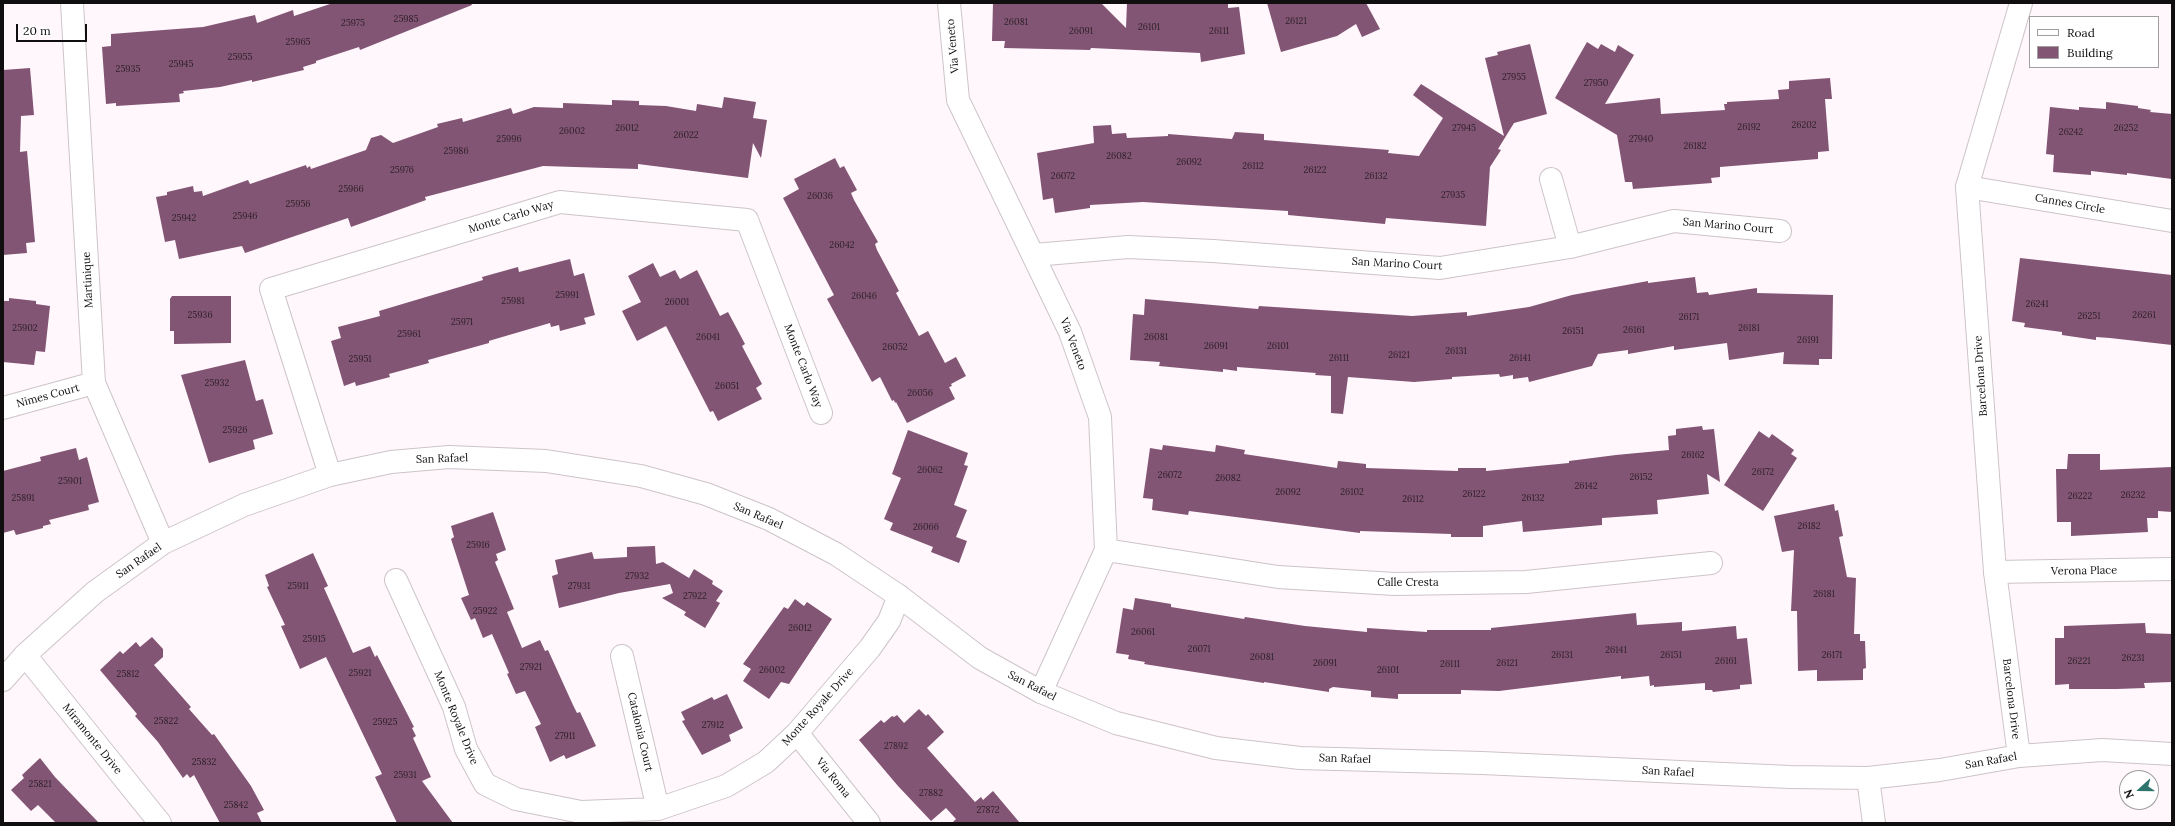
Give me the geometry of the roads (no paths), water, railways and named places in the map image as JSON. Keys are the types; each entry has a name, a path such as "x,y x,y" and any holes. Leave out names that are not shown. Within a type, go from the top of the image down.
{"street":[{"name":"Martinique","path":"72,3 94,384 163,544"},
{"name":"Via Veneto","path":"949,3 958,100 1070,332 1100,417 1106,550 1041,692"},
{"name":"Barcelona Drive","path":"2019,756 1995,572 1967,187 2021,3"},
{"path":"1551,179 1570,246"},
{"name":"Cannes Circle","path":"1967,187 2172,221"},
{"name":"Monte Carlo Way","path":"330,475 271,289 560,202 747,220 821,413"},
{"name":"San Marino Court","path":"1034,255 1136,248 1212,251 1440,268 1570,246 1674,221 1780,231"},
{"name":"Nimes Court","path":"3,408 94,384"},
{"name":"San Rafael","path":"3,680 25,655 95,592 163,544 244,505 330,475 391,462 449,457 546,461 641,476 706,494 769,519 836,554 899,596 980,658 1041,692 1116,723 1216,748 1300,758 1490,764 1790,777 1868,778 1940,770 2019,756 2102,750 2172,754"},
{"name":"Calle Cresta","path":"1106,550 1278,577 1395,584 1526,582 1711,563"},
{"name":"Verona Place","path":"1995,572 2172,569"},
{"name":"Monte Royale Drive","path":"396,580 454,707 466,749 485,784 516,799 581,812 658,809 726,786 766,762 797,733 870,648 889,621 899,596"},
{"name":"Miramonte Drive","path":"25,655 160,823"},
{"name":"Catalonia Court","path":"622,656 658,809"},
{"name":"Via Roma","path":"797,733 869,823"},
{"path":"1868,778 1874,823"}]}
